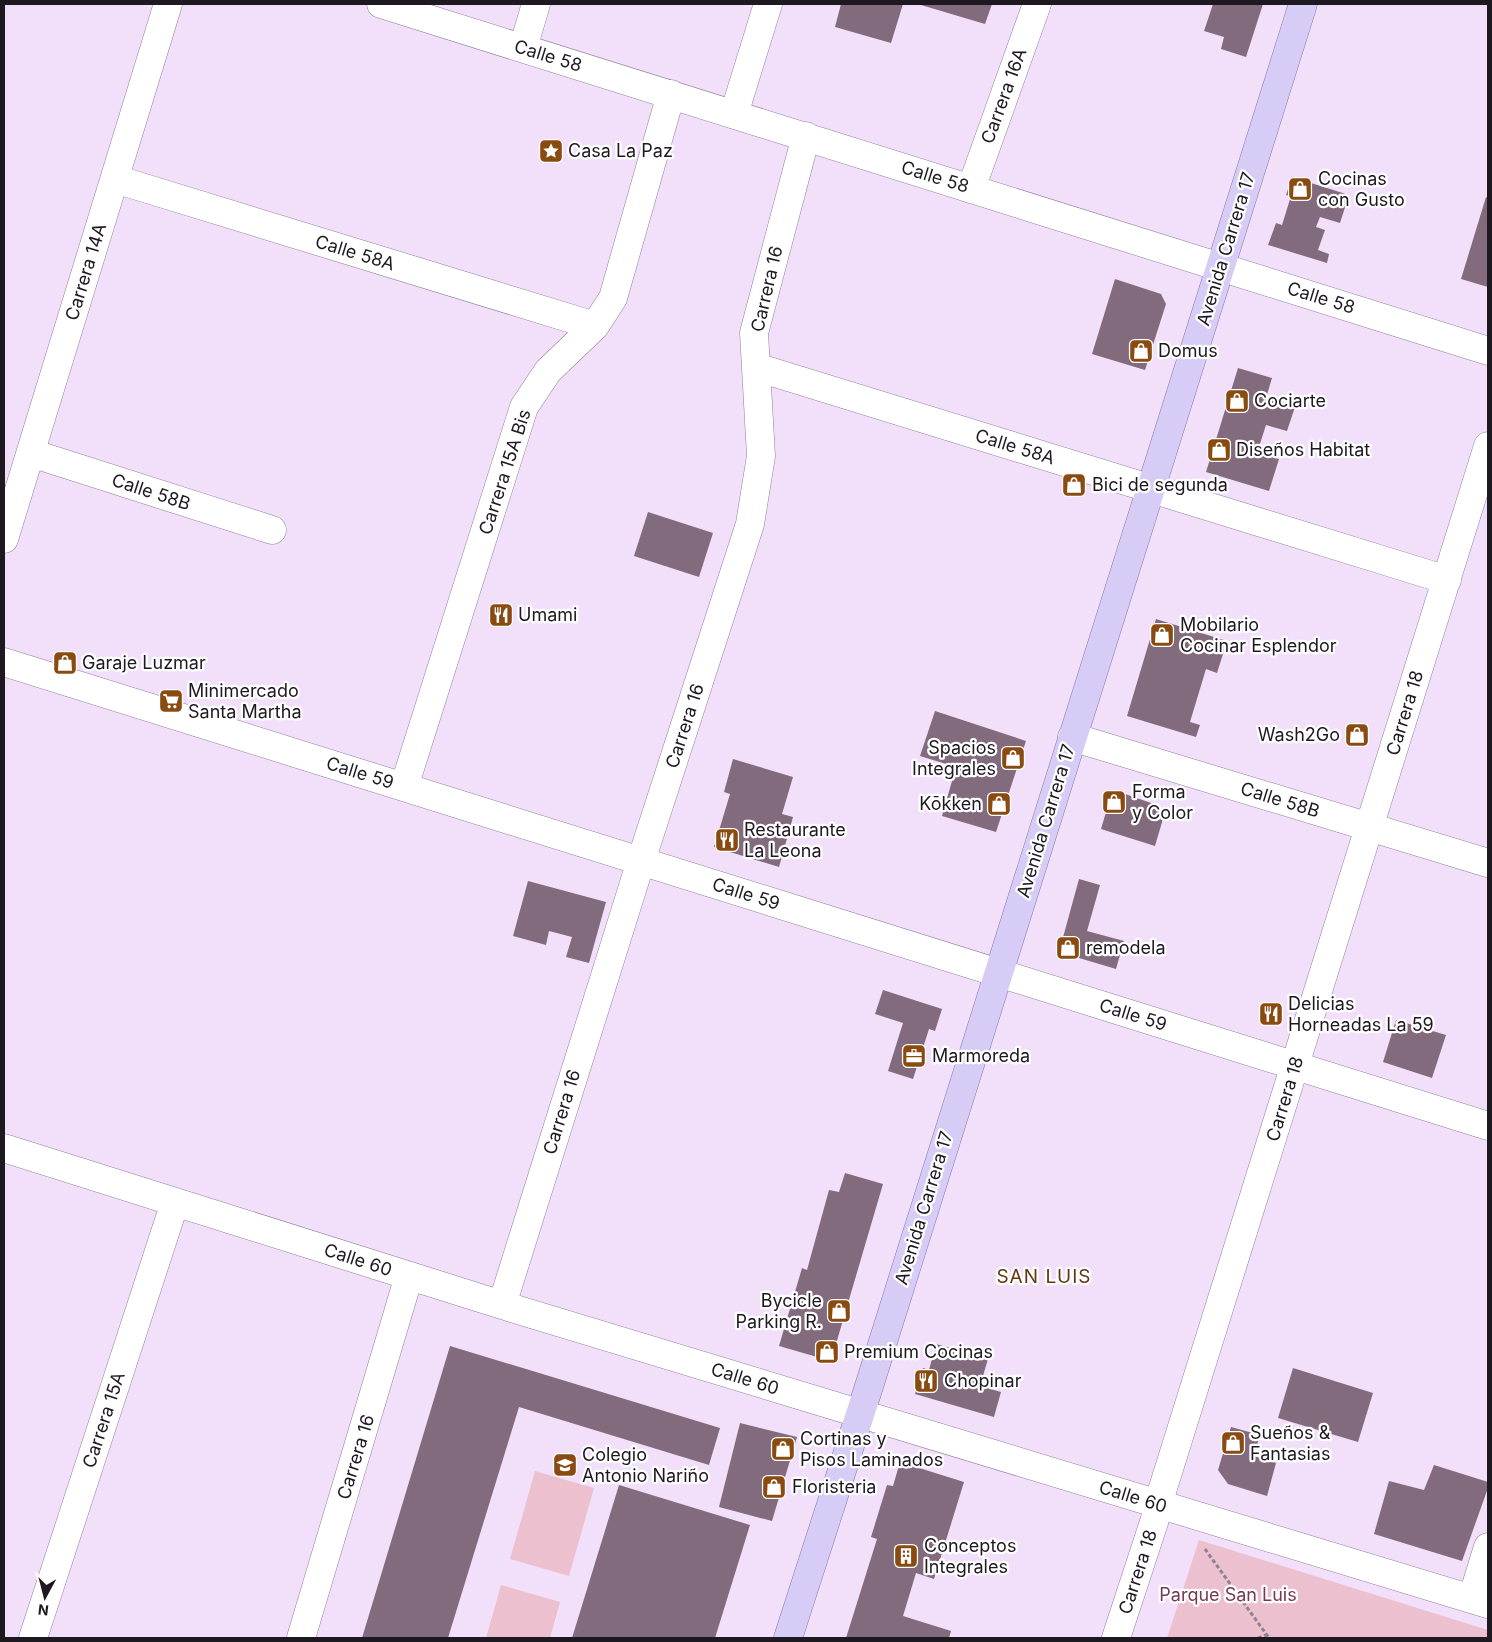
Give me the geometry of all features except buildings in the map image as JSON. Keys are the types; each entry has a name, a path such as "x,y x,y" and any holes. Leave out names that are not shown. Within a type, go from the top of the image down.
{"main road":[{"name":"Avenida Carrera 17","path":"788,1638 1303,4"}],"street":[{"name":"Carrera 14A","path":"4,539 168,4"},
{"name":"Calle 58","path":"382,4 1488,351"},
{"path":"523,48 536,4"},
{"path":"734,114 768,4"},
{"name":"Carrera 16A","path":"971,188 1037,4"},
{"name":"Carrera 15A Bis","path":"404,787 524,407 548,371 595,326 612,298 671,94"},
{"name":"Carrera 16","path":"502,1305 641,861 750,524 761,456 754,334 806,136"},
{"name":"Calle 58A","path":"115,179 595,326"},
{"name":"Calle 58A","path":"756,367 1446,580"},
{"name":"Carrera 18","path":"1116,1638 1155,1519 1158,1504 1488,446"},
{"name":"Calle 58B","path":"31,453 272,530"},
{"name":"Calle 59","path":"4,662 1488,1126"},
{"name":"Calle 58B","path":"1072,737 1488,863"},
{"name":"Calle 60","path":"4,1148 502,1305 1480,1602"},
{"name":"Carrera 15A","path":"33,1638 175,1202"},
{"name":"Carrera 16","path":"301,1638 410,1276"},
{"path":"1480,1602 1488,1547"}],"path":[{"path":"1204,1548 1267,1636 1258,1638"}],"green space":[{"path":"535,1471 594,1488 569,1576 510,1559"},
{"name":"Parque San Luis","path":"1199,1540 1488,1630 1488,1638 1167,1638"},
{"path":"501,1585 560,1602 550,1638 486,1638"}],"place":[{"name":"Casa La Paz","path":"551,151"},
{"name":"Cocinas con Gusto","path":"1300,189"},
{"name":"Domus","path":"1141,351"},
{"name":"Cociarte","path":"1237,401"},
{"name":"Diseños Habitat","path":"1219,450"},
{"name":"Bici de segunda","path":"1074,485"},
{"name":"Umami","path":"501,615"},
{"name":"Mobilario Cocinar Esplendor","path":"1162,635"},
{"name":"Garaje Luzmar","path":"65,663"},
{"name":"Minimercado Santa Martha","path":"171,701"},
{"name":"Wash2Go","path":"1357,735"},
{"name":"Spacios Integrales","path":"1013,758"},
{"name":"Forma y Color","path":"1114,802"},
{"name":"Kōkken","path":"999,804"},
{"name":"Restaurante La Leona","path":"727,840"},
{"name":"remodela","path":"1068,948"},
{"name":"Delicias Horneadas La 59","path":"1271,1014"},
{"name":"Marmoreda","path":"914,1056"},
{"name":"Bycicle Parking R.","path":"839,1311"},
{"name":"Premium Cocinas","path":"827,1352"},
{"name":"Chopinar","path":"926,1381"},
{"name":"Sueños & Fantasias","path":"1233,1443"},
{"name":"Cortinas y Pisos Laminados","path":"783,1449"},
{"name":"Colegio Antonio Nariño","path":"565,1465"},
{"name":"Floristeria","path":"774,1487"},
{"name":"Conceptos Integrales","path":"906,1556"}],"district":[{"name":"SAN LUIS","path":"1044,1276"}]}
